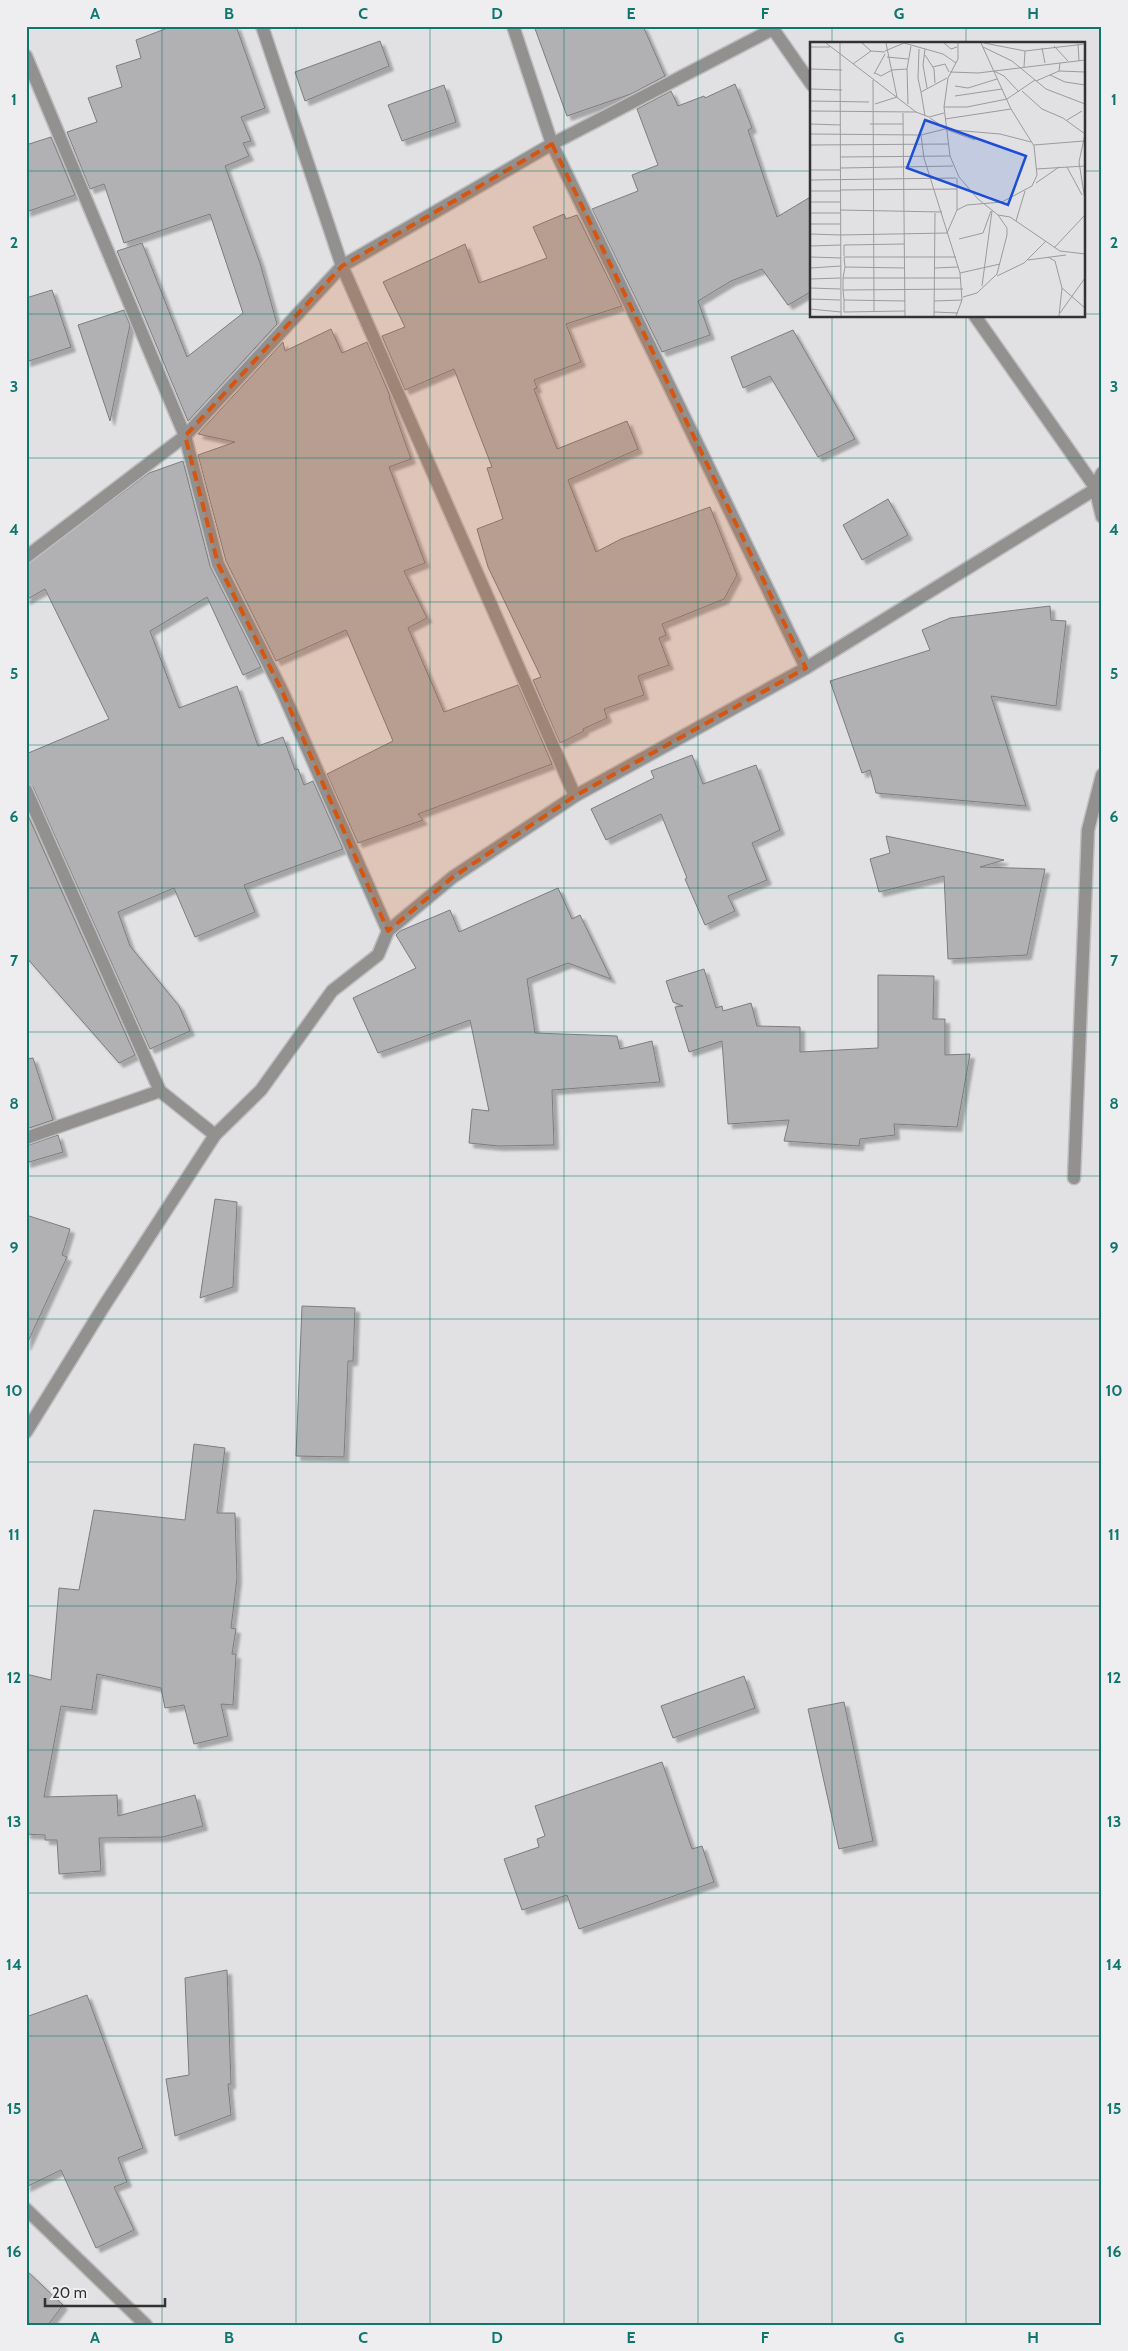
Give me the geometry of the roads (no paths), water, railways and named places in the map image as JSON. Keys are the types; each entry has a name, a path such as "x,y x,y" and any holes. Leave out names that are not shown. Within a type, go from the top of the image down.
{"street":[{"path":"262,26 342,266 575,796"},
{"path":"513,26 552,144 806,668"},
{"path":"26,558 185,436 342,266 552,144 772,28 810,82"},
{"path":"26,56 185,436 218,564 282,691 388,931"},
{"path":"976,318 1099,486"},
{"path":"1102,473 1099,486 1102,517"},
{"path":"26,1432 104,1306 215,1135 261,1090 332,991 378,955 388,931 452,877 575,796 806,668 1099,486"},
{"path":"1074,1178 1088,830 1102,775"},
{"path":"26,790 160,1091 215,1135"},
{"path":"26,1138 160,1091"},
{"path":"26,2209 146,2325"}]}
